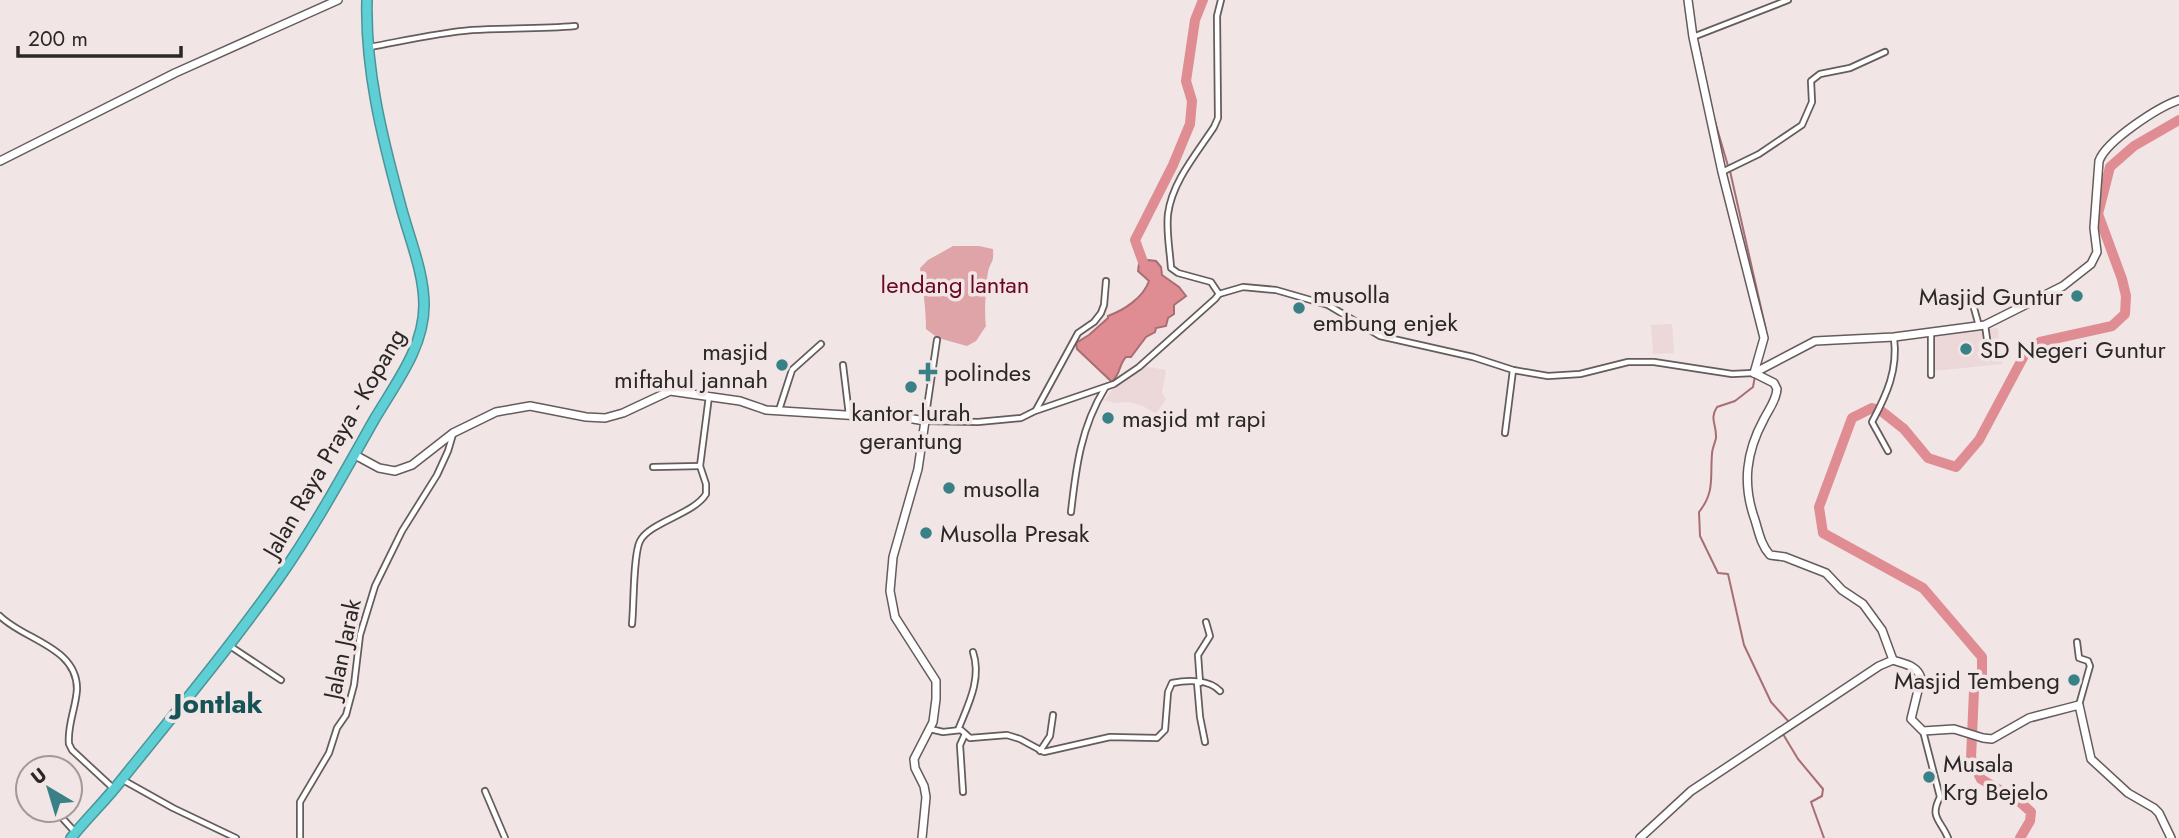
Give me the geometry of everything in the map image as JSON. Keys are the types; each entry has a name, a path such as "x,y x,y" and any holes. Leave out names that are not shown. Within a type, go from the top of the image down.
{"highway":[{"name":"Jalan Raya Praya - Kopang","path":"74,835 122,780 230,645 280,577 355,455 421,334 424,303 420,278 374,94 367,0"}],"street":[{"path":"0,161 175,73 338,0"},
{"path":"1219,294 1211,282 1178,273 1171,268 1168,219 1169,209 1181,179 1218,117 1217,16 1221,0"},
{"path":"1688,0 1764,338 1754,373"},
{"path":"1695,36 1788,0"},
{"path":"369,47 471,30 512,31 575,26"},
{"path":"1728,170 1759,154 1802,125 1812,102 1812,78 1850,68 1885,52"},
{"path":"355,455 388,471 403,469 453,433 496,412 530,406 605,418 623,414 667,391 709,395 766,410 890,415 925,421 1011,420 1119,382 1175,336 1219,294 1253,286 1328,305 1380,336 1460,353 1513,370 1555,377 1580,374 1623,362 1654,362 1727,374 1754,373 1815,341 1894,337 1982,326 2063,286 2094,259 2097,252 2095,213 2102,153 2156,112 2179,100"},
{"path":"1035,411 1077,333 1096,320 1101,313 1106,281"},
{"path":"1972,301 1989,353"},
{"path":"1931,333 1931,375"},
{"path":"1888,451 1872,422 1890,388 1895,368 1894,337"},
{"path":"922,838 926,797 914,764 916,752 930,729 936,699 934,677 895,617 890,591 893,557 918,469 937,340"},
{"path":"779,410 792,370 821,344"},
{"path":"843,365 849,415"},
{"path":"1505,433 1513,370"},
{"path":"1754,373 1774,383 1777,389 1775,400 1755,437 1747,468 1748,498 1763,545 1770,555 1785,557 1826,573 1842,590 1863,604 1882,630 1893,660"},
{"path":"1071,512 1081,438 1105,387"},
{"path":"632,624 640,542 650,531 705,497 706,484 700,466 709,395"},
{"name":"Jalan Jarak","path":"300,838 300,802 324,762 337,728 346,715 354,685 360,635 375,586 402,531 441,467 453,433"},
{"path":"653,467 700,466"},
{"path":"0,616 66,661 75,675 76,686 69,744 72,750 114,789"},
{"path":"1205,742 1200,717 1198,656 1210,636 1206,622"},
{"path":"2077,642 2079,658 2090,664 2079,705 2091,759 2128,793 2154,808 2171,838"},
{"path":"230,645 281,680"},
{"path":"958,730 975,681 977,666 974,652"},
{"path":"1640,838 1696,787 1879,666 1893,660 1914,668 1921,678 1911,719 1923,731 1940,797 1935,807 1935,816 1948,838"},
{"path":"930,729 943,732 958,730 970,738 1007,735 1044,752 1110,737 1160,737 1165,730 1170,686 1176,682 1198,682 1211,684 1220,691"},
{"path":"1923,731 1954,729 1992,739 2037,715 2079,705"},
{"path":"1040,751 1050,736 1053,716"},
{"path":"963,792 960,745 965,734"},
{"path":"122,780 236,838"},
{"path":"485,791 505,838"}],"shaded area":[{"path":"1148,260 1156,261 1161,267 1162,275 1179,287 1186,296 1174,305 1174,314 1168,318 1166,326 1156,328 1131,357 1126,357 1112,382 1077,349 1076,343 1089,335 1108,316 1138,298 1149,281 1138,271 1139,264"},
{"path":"1672,324 1674,353 1653,354 1651,325"},
{"name":"SD Negeri Guntur","path":"1998,328 2002,364 1934,371 1931,335"},
{"path":"1143,366 1166,370 1162,393 1166,399 1156,414 1129,402 1104,400 1115,387"}],"green space":[{"name":"lendang lantan","path":"953,246 993,249 987,283 986,326 976,341 967,346 938,338 926,329 920,268 928,260"}],"waterway":[{"path":"1143,262 1135,240 1173,165 1190,124 1192,101 1186,81 1195,20 1203,0"},
{"path":"1698,42 1712,109"},
{"path":"1714,118 1728,166"},
{"path":"2020,838 2030,821 2031,812 2020,802 1981,779 1971,758 1974,691 1982,675 1982,657 1923,588 1823,533 1819,507 1852,418 1872,408 1880,410 1904,429 1928,458 1956,467 1979,440 2026,352 2040,342 2112,326 2125,314 2126,296 2122,279 2098,214 2110,167 2134,146 2179,120"},
{"path":"1730,171 1766,330"},
{"path":"1755,376 1753,387 1735,401 1717,407 1715,411 1713,419 1716,438 1712,452 1711,485 1708,498 1699,512 1700,536 1718,573 1728,574 1744,645 1771,702 1789,722"},
{"path":"1783,734 1798,759 1823,789 1822,796 1811,802 1824,838"}],"place":[{"name":"Masjid Guntur","path":"2077,296"},
{"name":"musolla embung enjek","path":"1299,308"},
{"name":"SD Negeri Guntur","path":"1966,349"},
{"name":"masjid miftahul jannah","path":"782,365"},
{"name":"polindes","path":"928,372"},
{"name":"kantor lurah gerantung","path":"911,387"},
{"name":"masjid mt rapi","path":"1108,418"},
{"name":"musolla","path":"949,488"},
{"name":"Musolla Presak","path":"926,533"},
{"name":"Masjid Tembeng","path":"2074,680"},
{"name":"Musala Krg Bejelo","path":"1929,777"}],"district":[{"name":"Jontlak","path":"218,703"}]}
